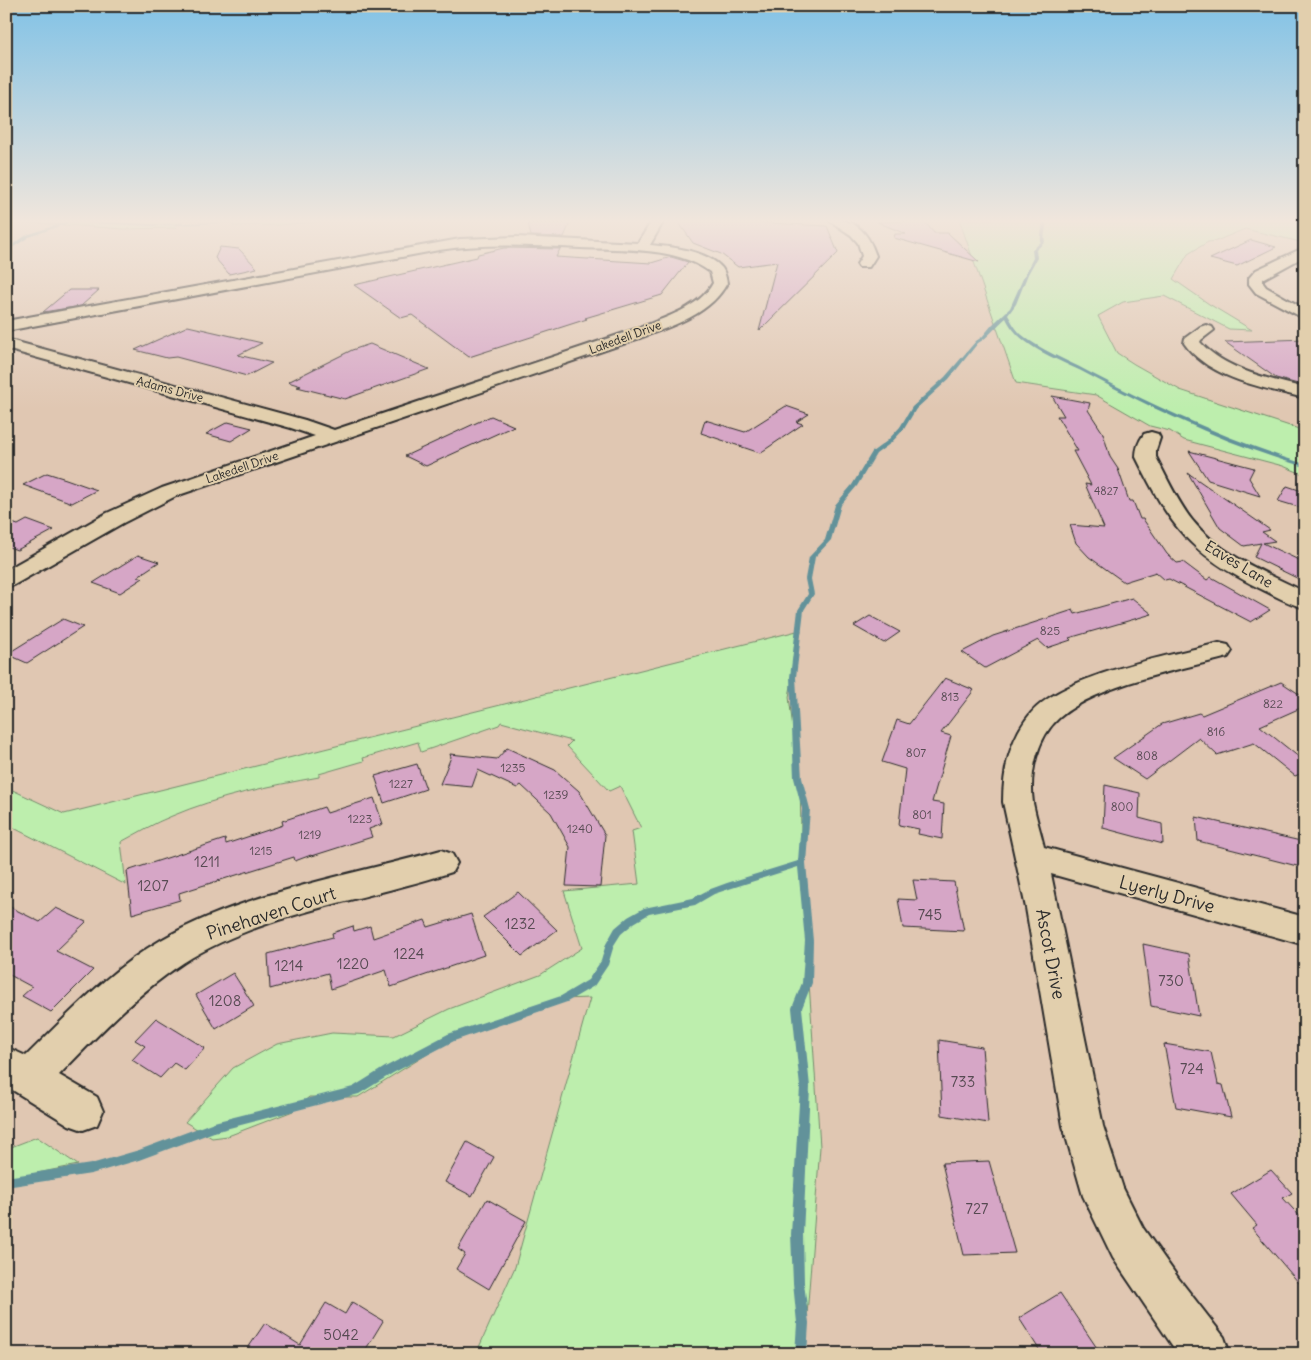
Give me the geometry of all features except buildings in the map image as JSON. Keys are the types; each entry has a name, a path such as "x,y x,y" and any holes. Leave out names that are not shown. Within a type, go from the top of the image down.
{"street":[{"name":"Lakedell Drive","path":"6,326 246,282"},
{"name":"Lakedell Drive","path":"6,580 168,492 620,340 691,310 711,296 718,286 718,282"},
{"path":"1256,282 1272,297 1305,315"},
{"path":"1206,330 1193,338 1192,342 1206,357 1252,378 1305,393"},
{"name":"Adams Drive","path":"6,344 298,424 332,436"},
{"name":"Eaves Lane","path":"1151,438 1146,450 1146,457 1183,523 1193,534 1226,559 1305,601"},
{"name":"Ascot Drive","path":"1207,1354 1163,1295 1133,1250 1104,1196 1083,1126 1078,1090 1043,908 1018,802 1017,788 1023,752 1038,723 1050,711 1078,695 1133,675 1219,651"},
{"name":"Lyerly Drive","path":"1030,856 1305,931"},
{"name":"Pinehaven Court","path":"18,1072 106,1004 152,964 196,938 287,904 441,863"},
{"path":"18,1072 82,1111"}],"green space":[{"path":"981,282 1178,282 1252,330 1229,329 1164,296 1123,302 1098,316 1117,353 1180,390 1305,431 1305,475 1283,466 1184,440 1170,431 1150,426 1096,395 1016,383"},
{"path":"801,630 789,697 800,782 802,877 820,1147 804,1354 476,1354 515,1267 590,998 562,999 460,1034 358,1097 309,1097 293,1111 228,1136 212,1138 185,1122 233,1068 277,1044 332,1033 394,1036 449,1009 540,975 582,948 564,891 639,884 632,831 641,828 620,786 609,791 567,746 572,741 501,722 499,725 421,752 418,742 363,758 364,761 319,774 319,777 226,797 165,819 121,842 126,885 6,824 6,787 64,814"},
{"path":"37,1137 78,1165 6,1179 6,1149"}],"waterway":[{"path":"802,863 806,809 798,778 793,677 801,610 811,594 808,579 812,557 828,540 838,505 854,486 874,453 889,442 902,428 914,408 947,378 977,342 1006,315 1012,308 1023,282"},
{"path":"1007,316 1011,325 1018,333 1039,348 1136,398 1219,436 1305,466"},
{"path":"6,1182 91,1169 139,1155 214,1127 355,1091 389,1070 451,1037 564,999 591,983 605,962 610,944 618,931 631,920 647,911 695,901 711,892 730,885 802,863"},
{"path":"801,1354 803,1323 798,1273 797,1234 805,1087 797,1008 807,983 809,941 802,863"}]}
